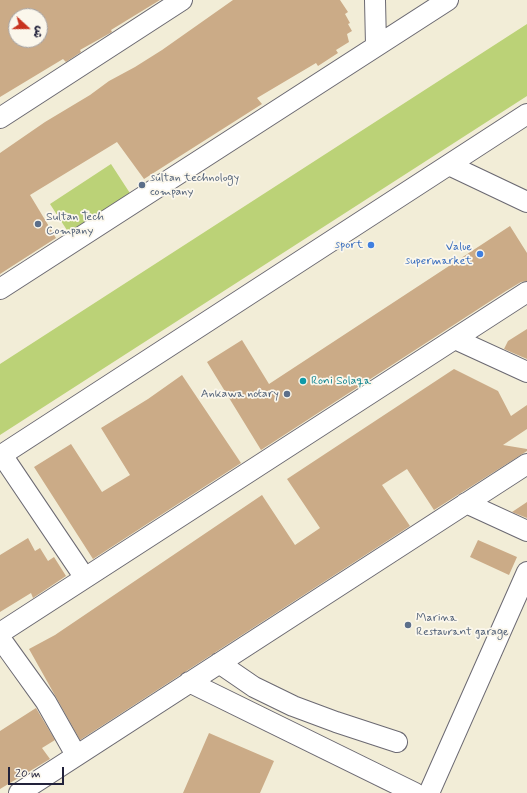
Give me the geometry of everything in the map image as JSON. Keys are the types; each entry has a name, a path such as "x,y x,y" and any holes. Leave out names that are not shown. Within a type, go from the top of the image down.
{"street":[{"path":"0,118 182,0"},
{"path":"375,0 376,46"},
{"path":"0,289 448,0"},
{"path":"85,578 1,455 527,114"},
{"path":"449,165 527,202"},
{"path":"0,633 527,292"},
{"path":"455,339 527,372"},
{"path":"19,793 527,464"},
{"path":"466,503 527,531"},
{"path":"429,793 527,572"},
{"path":"0,638 46,702 76,755"},
{"path":"219,663 254,687 294,706 336,722 397,742"},
{"path":"189,682 415,793"}],"green space":[{"path":"527,24 527,96 0,435 0,364"},
{"path":"111,164 137,204 76,244 50,204"}],"building":[{"path":"0,0 160,0 111,30 112,32 80,50 81,52 66,62 63,59 0,97"},
{"path":"233,0 340,0 348,12 345,14 352,31 347,34 349,42 336,50 338,53 318,66 316,63 257,98 262,104 144,179 117,142 30,195 56,238 0,274 0,153 45,122 90,95 109,81 162,50"},
{"path":"510,226 527,253 527,281 521,282 506,291 261,450 207,362 242,340 269,384"},
{"path":"527,329 527,359 504,349 508,341"},
{"path":"454,369 498,391 511,416 527,405 527,429 503,445 527,449 527,451 434,510 407,469 382,485 410,526 80,740 29,649 55,635 262,495 295,545 320,528 287,479"},
{"path":"182,375 241,463 93,559 34,467 71,444 102,492 130,475 101,428 148,399"},
{"path":"527,502 527,518 512,512"},
{"path":"28,538 35,551 40,548 48,561 54,557 66,576 33,598 31,593 0,612 0,555"},
{"path":"478,540 517,557 509,575 470,557"},
{"path":"36,708 55,740 42,748 50,759 0,789 0,731"},
{"path":"209,733 274,761 260,793 183,793"}],"place":[{"name":"sultan technology company","path":"142,185"},
{"name":"Sultan Tech Company","path":"38,224"},
{"name":"sport","path":"371,245"},
{"name":"Value supermarket","path":"480,254"},
{"name":"Roni Solaqa","path":"303,381"},
{"name":"Ankawa notary","path":"287,394"},
{"name":"Marina Restaurant garage","path":"408,625"}]}
